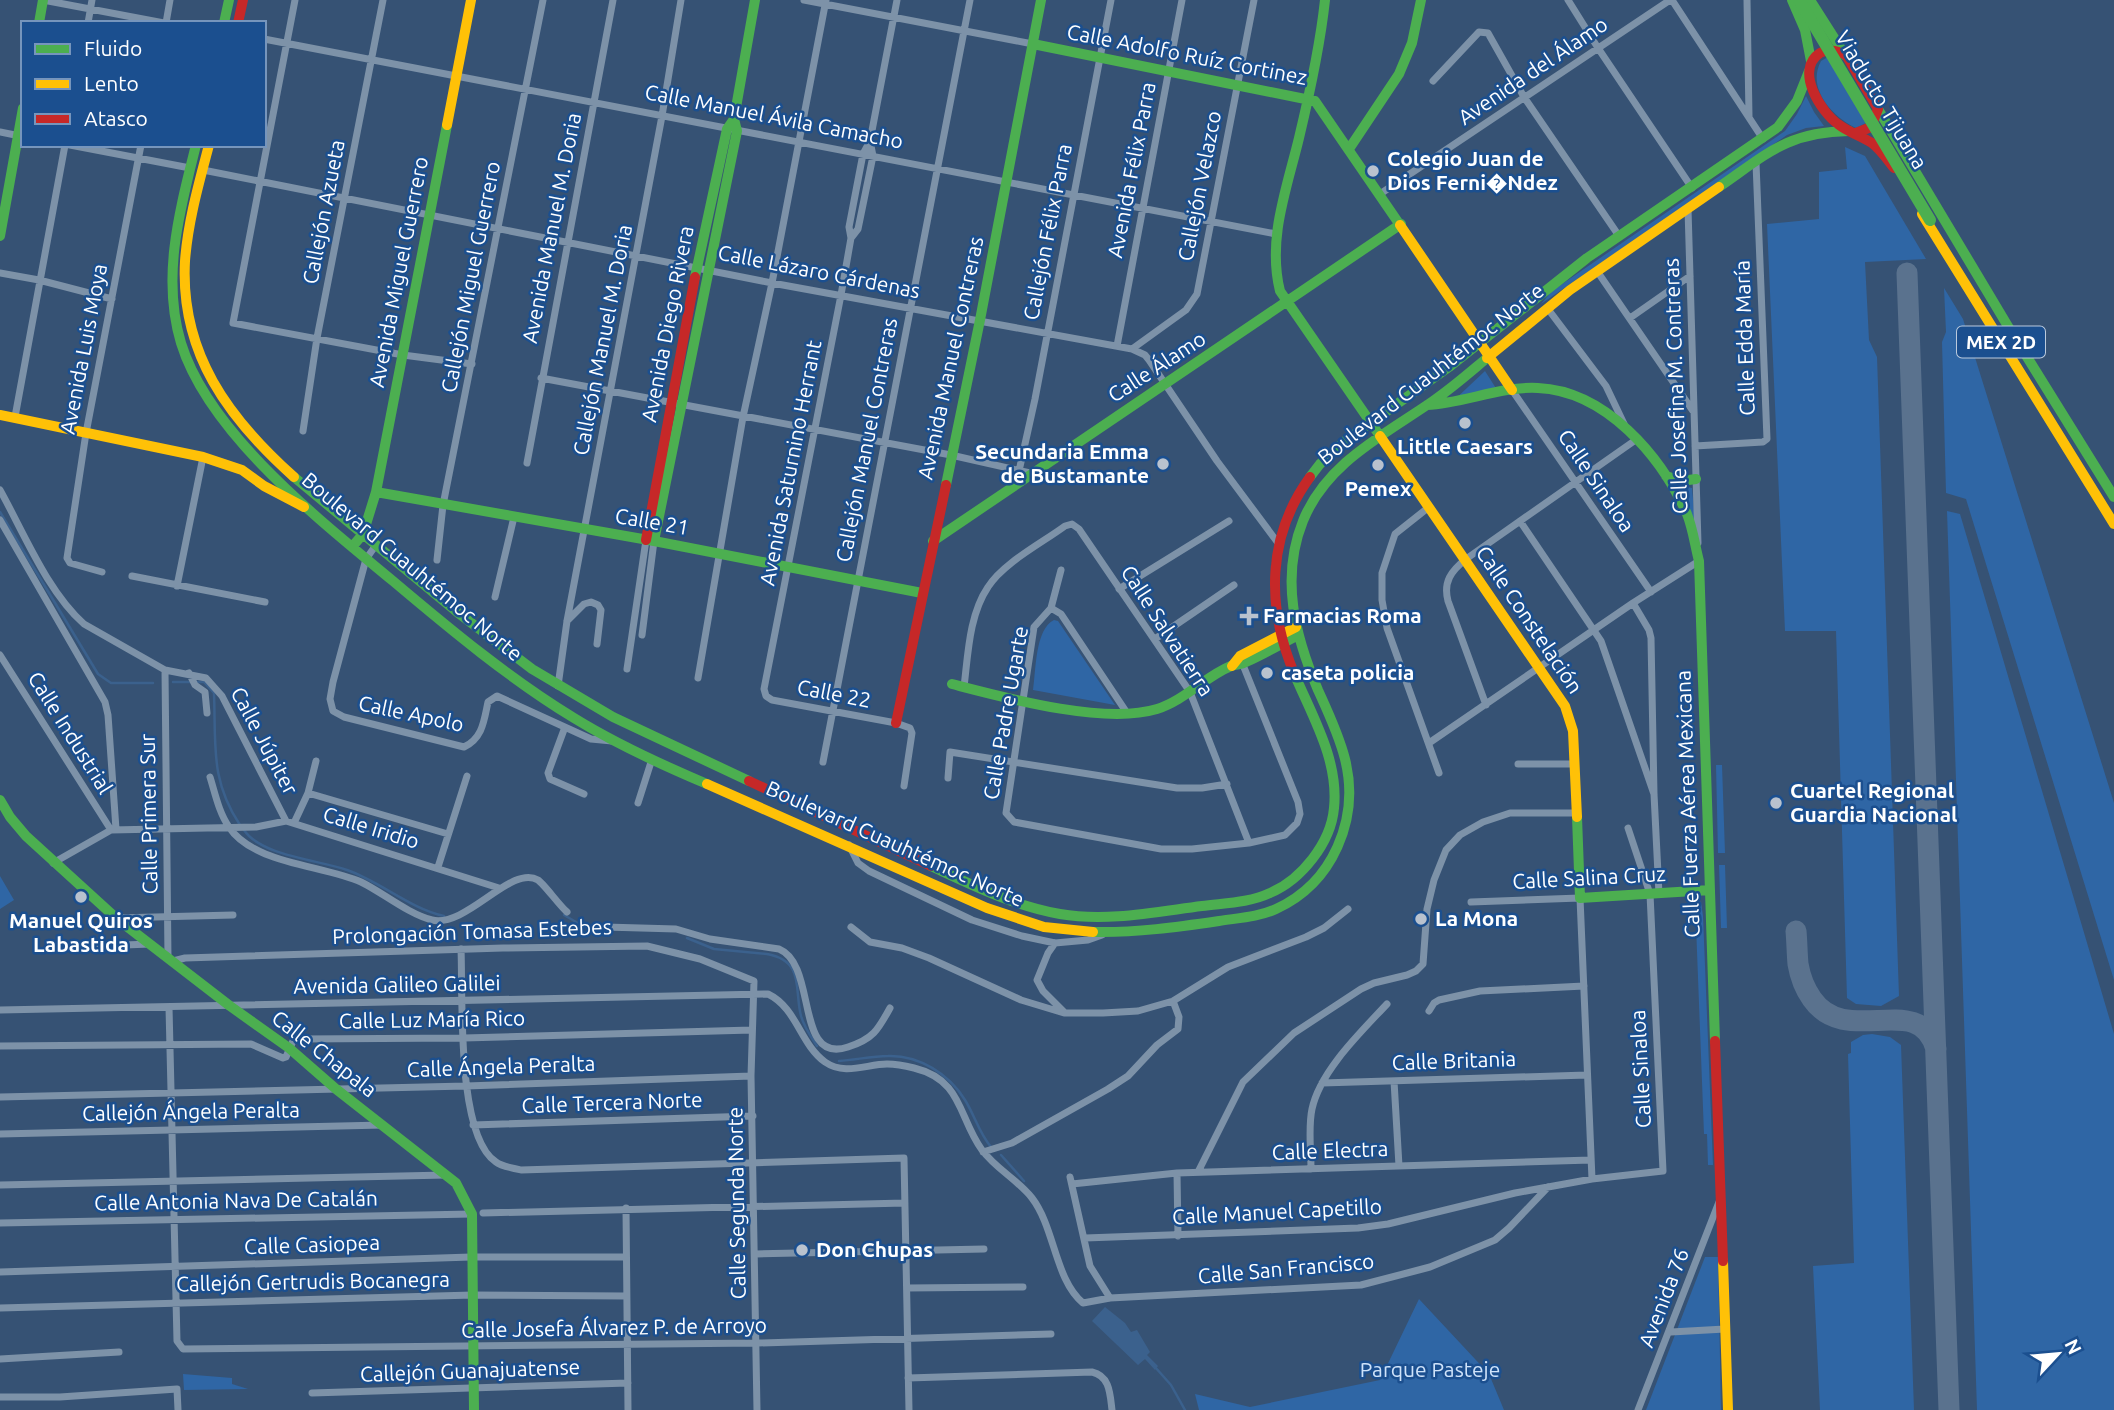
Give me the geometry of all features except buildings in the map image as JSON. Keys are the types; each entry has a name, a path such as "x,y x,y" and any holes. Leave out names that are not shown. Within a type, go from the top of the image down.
{"main road":[{"path":"39,21 43,0"},
{"path":"224,21 229,0"},
{"path":"238,21 243,0"},
{"name":"Avenida Miguel Guerrero","path":"352,547 363,534 376,492 471,0"},
{"name":"Avenida Diego Rivera","path":"650,540 733,126 755,0"},
{"name":"Avenida Manuel Contreras","path":"896,723 980,320 1041,0"},
{"name":"Calle Constelación","path":"1325,0 1308,98 1276,234 1276,280 1287,304 1466,559 1570,719 1580,898"},
{"path":"1349,149 1399,74 1412,43 1421,0"},
{"name":"MEX 2D","path":"1792,0 1805,30 1812,85 1827,114 1876,147 1894,168 2114,524"},
{"name":"Viaducto Tijuana","path":"1799,0 1957,264 1963,280"},
{"name":"Viaducto Tijuana","path":"1810,0 1846,55"},
{"name":"Calle Adolfo Ruíz Cortinez","path":"1033,44 1308,98 1321,107 1512,390"},
{"path":"1810,66 1823,51 1837,51 1846,55"},
{"name":"MEX 2D","path":"1846,55 2009,328 2114,497"},
{"name":"Boulevard Cuauhtémoc Norte","path":"195,147 197,169 184,267 186,302 198,350 219,394 241,423 278,461 376,545 498,644 558,686 613,717 995,896 1059,914 1125,916 1224,904 1271,894 1303,871 1321,846 1335,805 1331,761 1281,639 1275,586 1278,544 1296,497 1308,479 1332,452 1480,343 1539,294 1619,236 1763,139 1787,118 1810,66"},
{"path":"1852,132 1871,127 1878,109"},
{"name":"Boulevard Cuauhtémoc Norte","path":"208,147 177,225 171,270 175,316 181,342 191,369 218,415 247,449 309,510 528,689 578,720 652,759 951,893 1022,921 1065,930 1107,933 1195,924 1276,909 1314,883 1333,860 1348,824 1352,783 1345,756 1297,631 1291,585 1294,551 1312,501 1331,475 1427,405 1597,271 1791,139 1811,133 1852,132"},
{"path":"0,236 20,136"},
{"name":"Calle Álamo","path":"933,541 1025,472 1166,385 1401,224"},
{"name":"Calle Fuerza Aérea Mexicana","path":"1427,405 1443,405 1512,390 1539,388 1569,394 1595,406 1637,439 1666,476 1687,514 1699,561 1728,1410"},
{"path":"0,415 203,457 242,470 264,486 309,510"},
{"path":"1666,476 1686,481 1696,479"},
{"name":"Calle 21","path":"376,492 650,540 922,593"},
{"path":"958,686 1024,700 1110,713 1141,713 1158,708 1190,692 1238,662 1297,631"},
{"path":"1238,662 1255,648 1281,639"},
{"name":"Calle Chapala","path":"0,800 10,817 52,863 116,918 289,1048 336,1089 447,1175 478,1213"},
{"name":"Calle Salina Cruz","path":"1580,898 1710,890"},
{"path":"474,1410 471,1258 478,1213"}],"street":[{"path":"43,0 91,4 157,21"},
{"path":"165,21 170,0"},
{"path":"295,0 233,323 403,355 472,364"},
{"name":"Callejón Azueta","path":"303,431 317,338 383,0"},
{"name":"Callejón Miguel Guerrero","path":"436,560 443,505 543,0"},
{"name":"Avenida Manuel M. Doria","path":"527,463 613,0"},
{"name":"Callejón Manuel M. Doria","path":"558,686 567,621 662,116 681,0"},
{"name":"Calle Adolfo Ruíz Cortinez","path":"804,0 826,2 894,18 1033,44"},
{"name":"Avenida Saturnino Herrant","path":"766,696 764,690 841,295 851,237 849,227 863,154 870,141 897,0"},
{"name":"Callejón Manuel Contreras","path":"823,762 970,0"},
{"name":"Callejón Félix Parra","path":"1025,472 1046,333 1111,0"},
{"name":"Avenida Félix Parra","path":"1117,346 1182,0"},
{"name":"Callejón Velazco","path":"1132,349 1193,302 1197,294 1254,0"},
{"path":"1568,0 1692,188"},
{"path":"1671,0 1763,139"},
{"name":"Avenida del Álamo","path":"1380,194 1671,0"},
{"path":"1747,0 1749,117"},
{"path":"698,678 743,416 772,283 826,2"},
{"path":"1433,80 1479,33 1488,33 1524,97 1619,236"},
{"name":"Calle Manuel Ávila Camacho","path":"266,39 662,116 733,126 799,143 1276,234"},
{"path":"0,132 20,136"},
{"name":"Avenida Saturnino Herrant","path":"851,237 858,229 873,156 870,141"},
{"path":"15,417 67,147"},
{"name":"Calle Lázaro Cárdenas","path":"77,147 772,283 1132,349"},
{"name":"Avenida Luis Moya","path":"102,572 68,561 86,433 141,147"},
{"name":"Calle Edda María","path":"1695,446 1763,442 1767,439 1756,163"},
{"name":"Calle Josefina M. Contreras","path":"1688,209 1699,561"},
{"path":"1597,271 1693,411"},
{"path":"0,274 112,299"},
{"path":"1630,318 1690,276"},
{"path":"1548,309 1606,387 1627,430"},
{"path":"1132,349 1145,355 1278,544"},
{"path":"541,378 1025,472"},
{"name":"Calle Sinaloa","path":"1512,390 1651,592"},
{"path":"1486,705 1445,590 1448,578 1466,559 1637,439"},
{"path":"177,586 203,457"},
{"name":"Calle Júpiter","path":"0,490 64,602 84,624 165,670 192,679 206,678 222,695 290,822"},
{"path":"1429,508 1395,534 1382,573 1382,600 1387,628 1439,773"},
{"path":"495,597 514,517"},
{"path":"0,520 105,702 108,715 113,830 52,863"},
{"path":"1119,589 1229,521"},
{"path":"1520,521 1594,630 1608,658 1654,794"},
{"name":"Calle Salvatierra","path":"958,686 978,605 988,586 999,573 1065,526 1072,524 1079,529 1190,692 1250,843"},
{"path":"642,635 650,540"},
{"path":"627,669 650,540"},
{"path":"366,559 376,545"},
{"name":"Calle Apolo","path":"366,559 331,694 333,711 344,717 464,747 471,744 481,733 488,702 492,697 503,697 565,727"},
{"path":"1429,743 1699,561"},
{"path":"1051,608 1061,570"},
{"path":"132,576 265,603"},
{"path":"1154,639 1234,585"},
{"path":"567,621 584,604 591,602 598,605 601,610 597,644"},
{"name":"Calle Sinaloa","path":"1592,1179 1663,1171 1651,638 1633,603"},
{"name":"Calle Padre Ugarte","path":"1127,713 1061,614 1051,608 1034,627 1006,813 1014,822 1161,849 1250,843 1285,835 1297,823 1300,814 1298,802 1238,662"},
{"name":"Calle Industrial","path":"0,655 113,830"},
{"name":"Calle Primera Sur","path":"165,670 168,917 171,960"},
{"path":"192,679 205,692 208,713"},
{"name":"Calle 22","path":"766,696 772,700 896,723"},
{"path":"896,723 910,728 912,733 904,786"},
{"path":"584,794 551,779 548,773 565,727 591,739 617,740"},
{"path":"948,778 950,752 1177,788 1227,784"},
{"path":"638,803 652,759"},
{"path":"290,822 308,793 316,761"},
{"path":"1518,764 1574,764"},
{"path":"438,867 467,776"},
{"path":"210,777 231,828 245,843 266,854 362,882 386,898 432,920 467,912 499,888 530,878 538,880 567,912"},
{"path":"308,793 448,834"},
{"path":"1198,1172 1242,1082 1294,1033 1361,989 1407,975 1423,964 1427,909 1434,880 1446,850 1460,835 1483,822 1510,813 1576,813"},
{"name":"Calle Iridio","path":"113,830 231,828 290,822 499,888"},
{"path":"1628,828 1655,894"},
{"path":"849,845 858,863 869,871 972,920 1055,943 1088,940 1107,933"},
{"name":"Calle Salina Cruz","path":"1471,902 1580,898"},
{"name":"Calle Constelación","path":"1580,898 1592,1179"},
{"path":"851,927 870,942 902,948 1021,1000 1064,1013 1138,1011 1173,1001 1228,967 1306,937 1324,928 1348,909"},
{"path":"116,918 233,915"},
{"path":"605,927 676,929 710,939 779,949 788,953 804,986 807,1017 821,1043 828,1049 837,1051 874,1035 890,1008"},
{"path":"624,945 628,929"},
{"path":"1055,943 1037,980 1043,991 1064,1013"},
{"path":"74,947 150,944"},
{"name":"Prolongación Tomasa Estebes","path":"171,960 461,949 647,946 700,959 754,981 754,994"},
{"path":"461,949 467,1102 480,1141 495,1162 521,1170 753,1165 904,1158 909,1410"},
{"path":"1429,1011 1433,1003 1480,991 1584,986"},
{"path":"754,994 768,994 786,1006 812,1049 827,1064 852,1070 886,1064 914,1068 936,1076 959,1102 983,1152 1012,1143 1055,1121 1128,1076 1157,1045 1178,1029 1180,1023 1173,1001"},
{"name":"Avenida Galileo Galilei","path":"0,1010 754,994"},
{"name":"Calle Segunda Norte","path":"754,994 751,1076 758,1343 757,1410"},
{"path":"1311,1169 1311,1112 1322,1083 1329,1071 1387,1004"},
{"path":"169,1007 176,1303"},
{"name":"Calle Luz María Rico","path":"0,1046 251,1044 283,1058 293,1041 299,1040 752,1030"},
{"path":"827,1064 828,1049"},
{"name":"Calle Britania","path":"1322,1083 1587,1074"},
{"name":"Calle Ángela Peralta","path":"0,1097 751,1076"},
{"path":"1394,1081 1399,1166"},
{"name":"Calle Tercera Norte","path":"473,1125 752,1116"},
{"name":"Callejón Ángela Peralta","path":"0,1134 384,1125"},
{"name":"Calle San Francisco","path":"983,1152 1023,1186 1034,1200 1042,1213 1071,1289 1083,1303 1110,1298 1361,1285 1430,1267 1495,1240 1524,1214 1548,1187"},
{"name":"Calle Electra","path":"1085,1238 1071,1181 1198,1172 1591,1160"},
{"path":"1177,1173 1178,1236"},
{"path":"0,1185 447,1175"},
{"name":"Calle Manuel Capetillo","path":"1085,1238 1359,1228 1592,1179"},
{"name":"Avenida 76","path":"1638,1410 1671,1332 1721,1197"},
{"name":"Calle Antonia Nava De Catalán","path":"0,1223 905,1203"},
{"path":"626,1209 628,1410"},
{"path":"1085,1238 1090,1266 1110,1298"},
{"path":"756,1254 984,1249"},
{"name":"Calle Casiopea","path":"0,1272 471,1258 626,1257"},
{"path":"907,1288 1023,1287"},
{"name":"Callejón Gertrudis Bocanegra","path":"0,1308 473,1296 626,1296"},
{"name":"Calle Josefa Álvarez P. de Arroyo","path":"176,1303 177,1341 183,1349 758,1343 1051,1334"},
{"path":"1671,1332 1726,1329"},
{"path":"0,1359 119,1352"},
{"path":"908,1378 1092,1372 1103,1377 1109,1388 1112,1410"},
{"name":"Callejón Guanajuatense","path":"312,1394 628,1383"},
{"path":"0,1397 60,1397 177,1389 178,1410"}],"green space":[{"path":"1828,57 1870,121 1856,128 1839,117 1824,101 1819,92 1817,71 1821,61"},
{"path":"1806,96 1824,126 1806,128 1787,135 1541,304 1552,291 1785,131"},
{"path":"1845,147 1865,156 1926,259 1865,262 1869,340 1877,357 1899,996 1881,1006 1856,1004 1847,998 1836,631 1785,631 1767,224 1819,219 1819,172 1847,169"},
{"path":"1944,288 1963,319 2114,803 2114,980 1966,499 1946,493 1942,342 1946,332"},
{"path":"1485,371 1499,393 1451,403"},
{"path":"1677,485 1692,488 1696,533"},
{"path":"1947,511 1960,514 2114,1034 2114,1410 1977,1410"},
{"path":"1054,620 1058,621 1115,705 1033,690 1040,641 1043,632"},
{"path":"1716,765 1722,765 1725,853 1718,853"},
{"path":"1719,865 1725,865 1727,928 1721,928"},
{"path":"0,876 14,900 0,909"},
{"path":"1695,899 1701,902 1703,916 1713,1165 1708,1165 1707,1134 1704,1134"},
{"path":"1863,1035 1890,1037 1901,1045 1914,1410 1820,1410 1813,1266 1854,1263 1848,1054 1851,1053 1851,1042"},
{"path":"1705,1257 1718,1257 1721,1410 1646,1410"},
{"name":"Parque Pasteje","path":"1419,1299 1489,1374 1504,1410 1199,1410 1195,1394 1250,1407 1380,1380"},
{"path":"183,1374 232,1378 232,1384 248,1389 184,1390"}],"shaded area":[{"path":"1105,1307 1125,1323 1131,1332 1137,1330 1150,1352 1147,1355 1158,1366 1155,1370 1145,1359 1138,1365 1092,1321"}],"waterway":[{"path":"0,512 98,674 111,683 153,683"},
{"path":"173,682 204,682 214,693 216,762 230,809 240,825"},
{"path":"244,830 263,846 347,870 419,907 444,916"},
{"path":"564,915 583,926 603,931"},
{"path":"687,938 714,949 767,954 787,963 796,978 802,1020 817,1046"},
{"path":"839,1061 882,1056 900,1057 932,1068 942,1074 958,1091 991,1147"},
{"path":"1001,1155 1024,1181"},
{"path":"1155,1367 1171,1385 1185,1410"}],"taxiway":[{"path":"1907,273 1949,1410"},
{"path":"1796,931 1798,964 1803,982 1812,999 1827,1013 1844,1019 1899,1020 1914,1023 1927,1032 1936,1049"}],"traffic: fast":[{"path":"39,21 43,0"},
{"path":"224,21 229,0"},
{"path":"654,541 737,131 734,119 755,0"},
{"path":"946,485 1041,0"},
{"path":"1325,0 1311,87 1280,214 1277,272 1280,291 1380,436"},
{"path":"1349,149 1399,74 1412,43 1421,0"},
{"path":"1792,0 1805,30 1811,61"},
{"path":"1799,0 1930,220"},
{"path":"1810,0 1845,55"},
{"path":"1033,44 1315,101 1400,225"},
{"path":"1310,477 1345,441 1449,367 1587,258 1778,127 1797,101 1809,71"},
{"path":"1878,109 2114,497"},
{"path":"0,236 21,119"},
{"path":"695,277 727,129 734,119"},
{"path":"352,547 363,534 376,492 447,125"},
{"path":"1719,187 1765,155 1793,140 1828,132 1849,131"},
{"path":"196,147 175,243 175,318 181,343 195,377 241,442 270,474 333,531 504,670 550,703 606,737 707,784"},
{"path":"933,541 1401,224"},
{"path":"1093,932 1156,929 1263,914 1296,898 1327,866 1338,847 1345,826 1349,782 1340,741 1310,670 1297,628 1292,585 1296,542 1313,501 1341,467 1376,439 1440,396 1487,358"},
{"path":"1427,405 1524,388 1563,392 1586,401 1608,414 1646,449 1676,492 1687,514 1699,561 1715,1041"},
{"path":"1666,476 1681,481 1696,479"},
{"path":"294,477 457,612 532,669 613,717 749,781"},
{"path":"376,492 654,541 922,593"},
{"path":"952,684 1055,708 1110,714 1135,713 1167,705 1222,670 1244,663 1298,635"},
{"path":"931,866 1010,900 1043,910 1078,916 1131,915 1236,902 1254,899 1282,887 1303,870 1321,847 1332,821 1334,808 1332,773 1323,739 1294,673"},
{"path":"0,800 26,836 116,918 289,1048 336,1089 456,1183 472,1214 474,1410"},
{"path":"1577,817 1580,898 1710,890"}],"traffic: slow":[{"path":"447,125 471,0"},
{"path":"208,147 186,246 186,294 191,325 200,354 229,407 270,455 294,477"},
{"path":"1487,358 1570,290 1719,187"},
{"path":"1922,214 2114,524"},
{"path":"1400,225 1512,390"},
{"path":"0,415 203,457 242,470 264,486 304,507"},
{"path":"1380,436 1565,706 1573,731 1577,817"},
{"path":"1232,666 1240,656 1296,627"},
{"path":"707,784 987,908 1044,927 1093,932"},
{"path":"1723,1261 1728,1410"}],"traffic: jam":[{"path":"238,21 243,0"},
{"path":"1856,133 1871,127 1878,109 1846,55 1823,51 1813,60 1809,70 1818,101 1831,118 1875,146 1894,168"},
{"path":"646,540 695,277"},
{"path":"1294,673 1279,622 1275,572 1285,523 1310,477"},
{"path":"896,723 946,485"},
{"path":"749,781 931,866"},
{"path":"1715,1041 1723,1261"}],"place":[{"name":"Colegio Juan de Dios Ferni�Ndez","path":"1373,171"},
{"name":"Little Caesars","path":"1465,423"},
{"name":"Secundaria Emma de Bustamante","path":"1163,464"},
{"name":"Pemex","path":"1378,465"},
{"name":"Farmacias Roma","path":"1249,616"},
{"name":"caseta policia","path":"1267,673"},
{"name":"Cuartel Regional Guardia Nacional","path":"1776,803"},
{"name":"Manuel Quiros Labastida","path":"81,897"},
{"name":"La Mona","path":"1421,919"},
{"name":"Don Chupas","path":"802,1250"}]}
